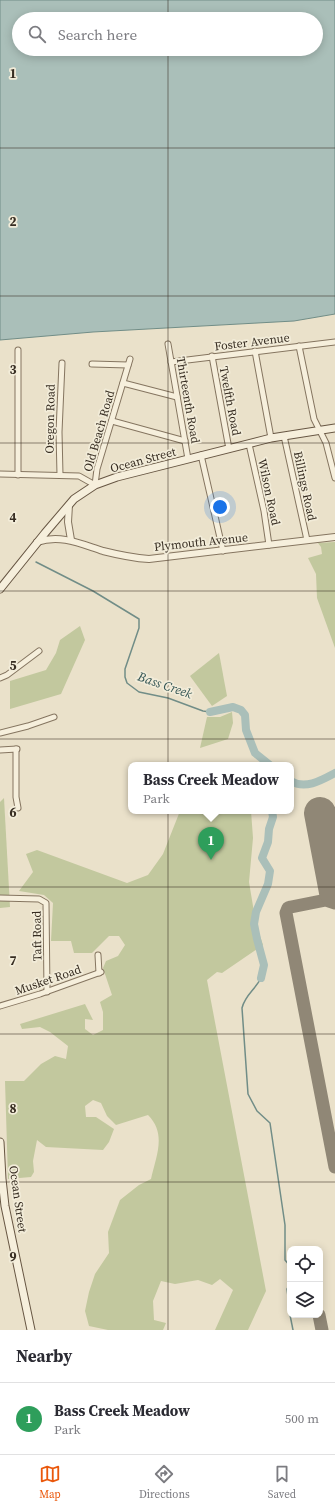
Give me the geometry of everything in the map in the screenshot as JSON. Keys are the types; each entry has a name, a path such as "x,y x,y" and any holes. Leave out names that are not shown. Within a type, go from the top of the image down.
{"main road":[{"name":"Ocean Street","path":"0,589 37,542 69,505 95,484 201,455 271,438 335,428"},
{"name":"Ocean Street","path":"0,1142 2,1200 31,1330"}],"street":[{"name":"Foster Avenue","path":"172,362 335,342"},
{"name":"Thirteenth Road","path":"168,344 188,459"},
{"path":"299,346 314,419 326,443 335,478"},
{"path":"18,350 18,475"},
{"path":"255,351 271,438"},
{"name":"Twelfth Road","path":"212,356 229,449"},
{"name":"Old Beach Road","path":"95,484 97,469 130,359"},
{"name":"Oregon Road","path":"60,475 62,363"},
{"path":"92,364 128,365"},
{"path":"123,383 177,397"},
{"path":"112,421 185,442"},
{"name":"Billings Road","path":"284,436 307,540"},
{"name":"Wilson Road","path":"249,444 264,510 269,545"},
{"path":"201,455 223,551"},
{"path":"0,474 78,476 95,484"},
{"path":"69,505 68,522 71,540"},
{"name":"Plymouth Avenue","path":"37,542 48,539 63,538 116,554 138,558 166,558 335,537"},
{"path":"0,678 39,651"},
{"path":"0,733 28,726 54,717"},
{"path":"0,750 17,749 16,797 18,808"},
{"name":"Taft Road","path":"0,898 39,899 46,903 47,992"},
{"name":"Musket Road","path":"0,1006 47,992 100,972 98,954"}],"green space":[{"path":"335,542 335,648 317,598 316,574 308,558 322,554 321,547 318,543"},
{"path":"80,626 85,640 61,694 10,709 10,681 46,670 56,653 60,640"},
{"path":"219,653 227,696 212,706 190,676"},
{"path":"232,712 233,723 228,739 200,748 207,717 220,717"},
{"path":"4,798 10,907 0,908 0,802"},
{"path":"179,814 251,814 253,838 249,882 256,924 263,945 222,973 217,972 207,980 266,1291 248,1330 215,1330 233,1290 220,1279 212,1285 198,1280 175,1284 161,1281 153,1301 154,1320 166,1323 163,1330 108,1330 89,1326 85,1311 89,1292 95,1274 109,1253 108,1232 120,1200 139,1185 151,1179 159,1138 154,1122 148,1115 116,1125 107,1116 101,1103 93,1100 85,1106 86,1117 96,1117 114,1129 109,1142 103,1150 46,1147 37,1140 33,1161 34,1172 31,1177 8,1179 5,1081 24,1081 41,1064 55,1056 66,1059 68,1046 50,1032 40,1027 22,1029 20,1024 85,1004 93,1020 85,1019 85,1029 93,1035 103,1030 103,1012 100,1002 112,995 103,968 106,961 118,956 125,945 119,936 109,936 92,953 74,953 71,941 51,941 53,903 44,895 19,891 33,872 26,854 37,850 127,883 148,875 163,854"}],"water":[{"path":"0,0 335,0 335,314 294,321 93,332 0,340"}],"waterway":[{"name":"Bass Creek","path":"36,562 93,591 139,619 139,628 125,669 127,683 139,692 168,698 203,711 210,712"},
{"name":"Bass Creek","path":"210,712 233,707 241,710 245,715 246,730 255,753 266,762"},
{"name":"Bass Creek","path":"294,783 302,785 313,783 335,773"},
{"path":"261,978 264,965 254,924 256,912 268,884 270,871 262,858 268,842 272,814"},
{"path":"261,978 243,1003 242,1008 248,1094 257,1111 270,1123 285,1225 285,1260 287,1262"},
{"path":"291,1318 293,1330"}],"taxiway":[{"path":"335,903 326,900 291,907 288,908 286,913 335,1167"},
{"path":"320,1318 322,1330"}],"runway":[{"path":"320,813 335,892"}],"place":[{"name":"Bass Creek Meadow","path":"211,860"}]}
